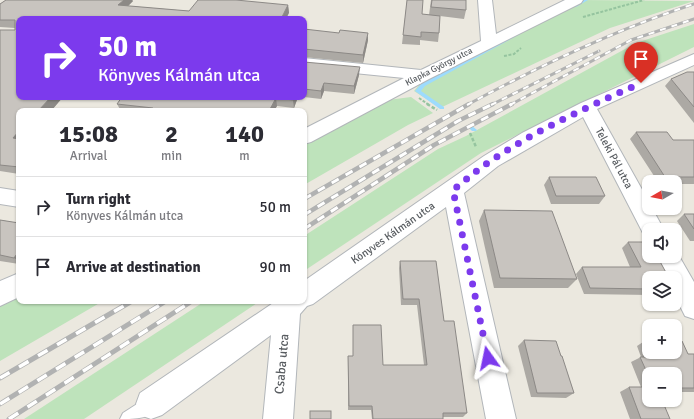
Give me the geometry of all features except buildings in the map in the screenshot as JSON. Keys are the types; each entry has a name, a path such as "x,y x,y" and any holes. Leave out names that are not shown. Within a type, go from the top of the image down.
{"street":[{"path":"486,0 490,42"},
{"name":"Klapka György utca","path":"307,135 423,75 576,0"},
{"name":"Könyves Kálmán utca","path":"307,294 453,190 491,161 529,138 587,107 694,59"},
{"path":"307,62 423,75"},
{"name":"Teleki Pál utca","path":"587,107 649,223"},
{"path":"453,190 501,419"},
{"path":"0,196 16,199"},
{"path":"671,263 694,307"},
{"path":"0,294 16,286"},
{"name":"Könyves Kálmán utca","path":"151,404 293,304"},
{"name":"Csaba utca","path":"278,419 296,304"}],"lane":[{"name":"Könyves Kálmán utca","path":"129,419 151,404"}],"path":[{"path":"581,17 644,0"}],"green space":[{"path":"580,0 694,1 610,28 440,108 414,91 421,83"},
{"path":"694,24 694,47 481,153 307,269 307,234 438,149 466,136 636,43"},
{"path":"411,97 433,113 408,125 307,183 307,138 380,101"},
{"path":"16,290 16,304 98,304 0,361 0,298"},
{"path":"200,304 256,304 84,419 24,419"}],"waterway":[{"path":"574,6 586,0"},
{"path":"442,108 418,91 423,85 518,34"}],"railway":[{"path":"467,105 579,49 636,25 694,4"},
{"path":"510,105 631,40 694,19"},
{"path":"493,104 599,51"},
{"path":"307,197 469,104"},
{"path":"307,213 458,121 493,104"},
{"path":"307,227 434,145 512,104"},
{"path":"0,378 127,304"},
{"path":"0,404 161,304"},
{"path":"9,419 187,304"}],"route":[{"path":"488,358 453,190 491,161 529,138 587,107 641,83"}]}
